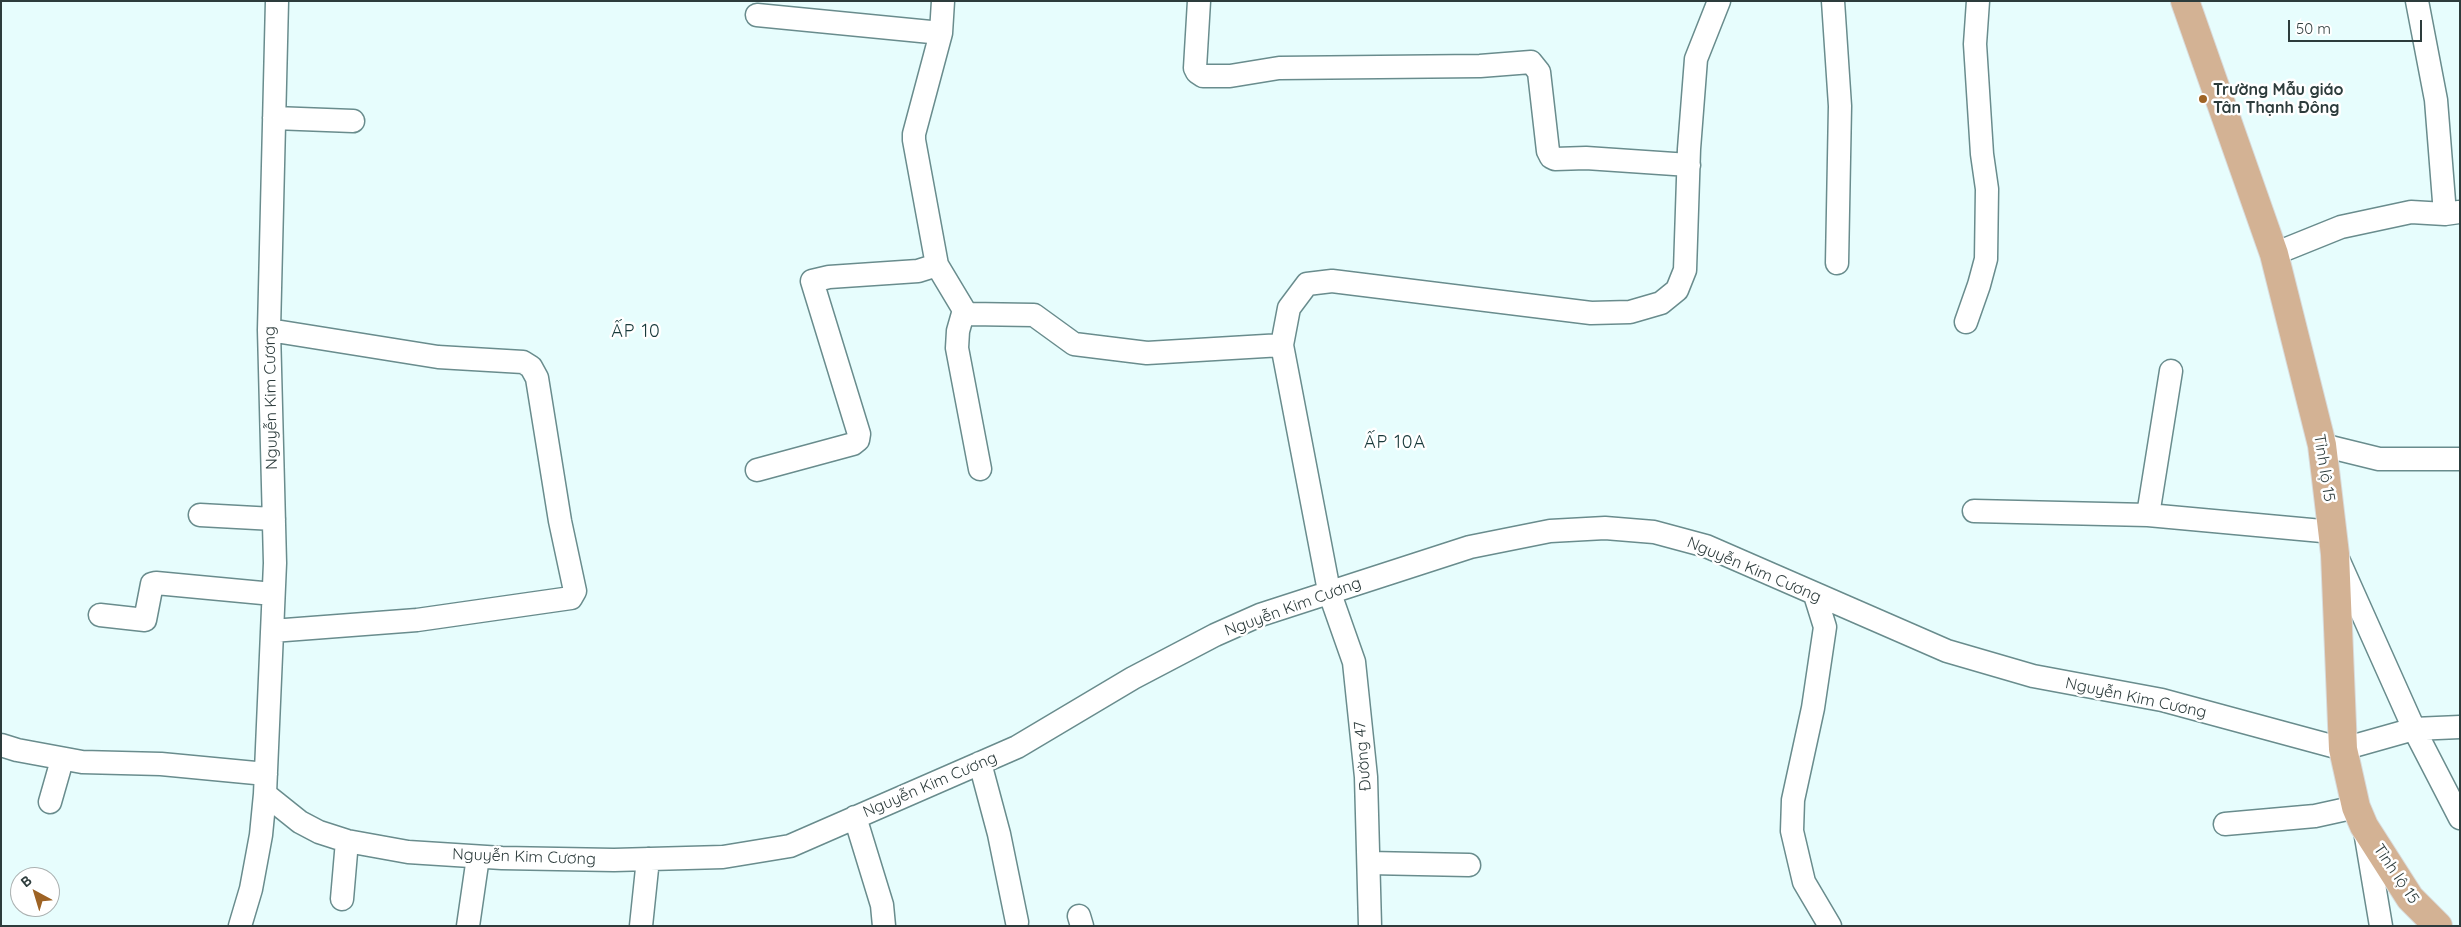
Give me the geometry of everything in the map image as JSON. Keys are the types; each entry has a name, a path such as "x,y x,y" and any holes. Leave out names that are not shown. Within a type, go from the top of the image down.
{"main road":[{"name":"Tỉnh lộ 15","path":"2185,1 2274,254 2322,445 2334,543 2343,749 2360,816 2410,898 2438,926"}],"street":[{"name":"Nguyễn Kim Cương","path":"240,926 253,880 261,835 266,784 273,594 274,519 269,330 277,1"},
{"path":"943,1 941,33 914,134 937,265 964,310 969,314 1034,315 1074,344 1147,353 1282,345 1289,308 1307,284 1332,281 1590,313 1630,312 1661,303 1678,290 1685,270 1696,58 1719,1"},
{"path":"1199,1 1196,72 1203,76 1230,76 1278,68 1470,66 1531,62 1539,72 1548,152 1551,157 1555,159 1586,158 1689,165"},
{"path":"1833,1 1840,106 1837,263"},
{"path":"1966,322 1986,259 1987,189 1982,154 1975,44 1978,1"},
{"path":"2274,254 2341,227 2411,212 2453,213 2436,100 2417,1"},
{"path":"757,15 941,33"},
{"path":"274,118 353,121"},
{"path":"757,470 853,444 858,440 859,434 812,281 829,277 918,271 937,265"},
{"path":"964,310 958,331 957,348 980,470"},
{"path":"269,330 438,357 523,362 531,367 537,378 560,521 575,591 571,598 417,620 272,631"},
{"name":"Đường 47","path":"1282,345 1328,591 1354,662 1366,777 1370,926"},
{"path":"2148,514 2171,371"},
{"path":"2322,445 2379,459 2460,459"},
{"path":"1974,511 2148,514 2334,543 2414,729 2460,818"},
{"path":"200,515 274,519"},
{"name":"Nguyễn Kim Cương","path":"266,784 306,825 319,832 347,841 408,852 478,857 648,859 723,857 790,846 1017,747 1132,678 1215,635 1260,615 1328,591 1470,547 1550,531 1606,528 1654,532 1706,546 1947,652 2033,676 2162,700 2343,749"},
{"path":"100,615 145,620 152,584 156,583 273,594"},
{"path":"1815,595 1825,627 1813,708 1793,800 1792,831 1804,882 1830,926"},
{"path":"2343,749 2414,729 2460,727"},
{"path":"1,745 62,760 161,764 266,784"},
{"path":"50,802 62,760"},
{"path":"980,763 999,834 1017,922"},
{"path":"2225,824 2315,816 2360,816 2381,926"},
{"path":"855,817 882,905 884,926"},
{"path":"342,899 347,841"},
{"path":"468,926 478,857"},
{"path":"641,926 648,859"},
{"path":"1368,863 1468,865"}],"place":[{"name":"Trường Mẫu giáo Tân Thạnh Đông","path":"2203,99"}],"district":[{"name":"ẤP 10","path":"636,332"},
{"name":"ẤP 10A","path":"1395,443"}]}
